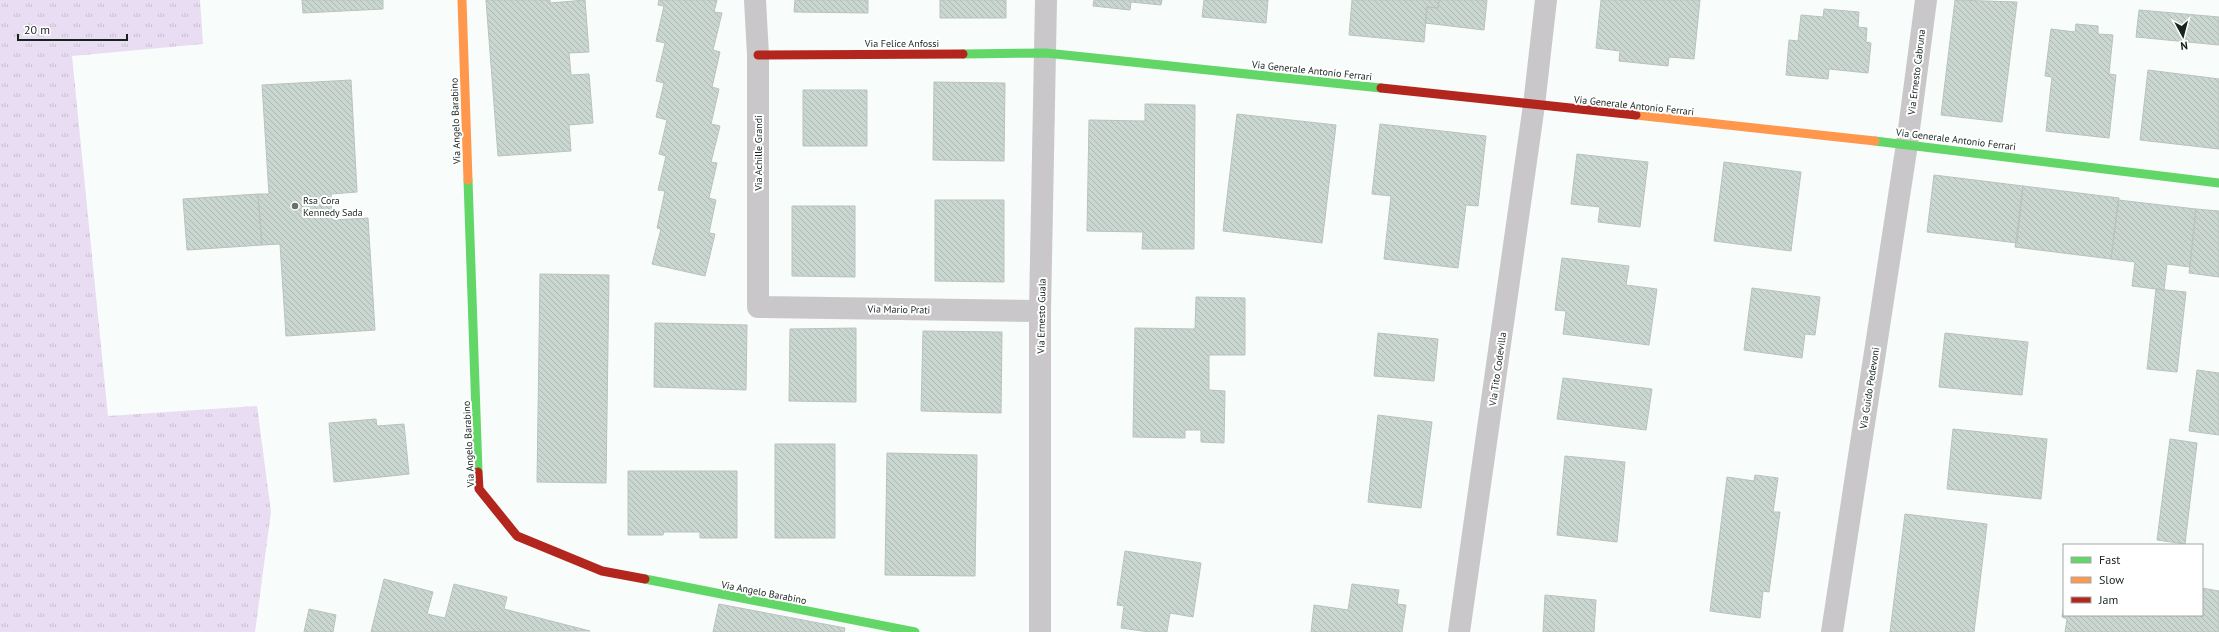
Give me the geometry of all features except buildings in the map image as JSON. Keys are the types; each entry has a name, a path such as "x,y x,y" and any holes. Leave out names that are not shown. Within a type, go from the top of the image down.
{"street":[{"name":"Via Angelo Barabino","path":"462,0 479,489 517,536 602,572 915,632"},
{"name":"Via Achille Grandi","path":"755,0 758,55 758,307"},
{"name":"Via Ernesto Guala","path":"1040,632 1040,311 1046,0"},
{"name":"Via Tito Codevilla","path":"1460,632 1534,105 1546,0"},
{"name":"Via Ernesto Cabruna","path":"1907,144 1926,0"},
{"name":"Via Felice Anfossi","path":"758,55 1046,53"},
{"name":"Via Generale Antonio Ferrari","path":"1046,53 1907,144 2219,183"},
{"name":"Via Guido Pedevoni","path":"1832,632 1907,144"},
{"name":"Via Mario Prati","path":"758,307 1040,311"}],"green space":[{"path":"0,0 200,0 203,44 72,56 108,416 257,406 271,512 255,632 0,632"}],"traffic: fast":[{"path":"963,54 1046,53 1381,88"},
{"path":"1875,141 2219,183"},
{"path":"468,180 478,472"},
{"path":"645,579 915,632"}],"traffic: slow":[{"path":"462,0 468,180"},
{"path":"1636,115 1875,141"}],"traffic: jam":[{"path":"758,55 963,54"},
{"path":"1381,88 1636,115"},
{"path":"478,472 479,489 517,536 602,571 645,579"}],"place":[{"name":"Rsa Cora Kennedy Sada","path":"295,206"}]}
